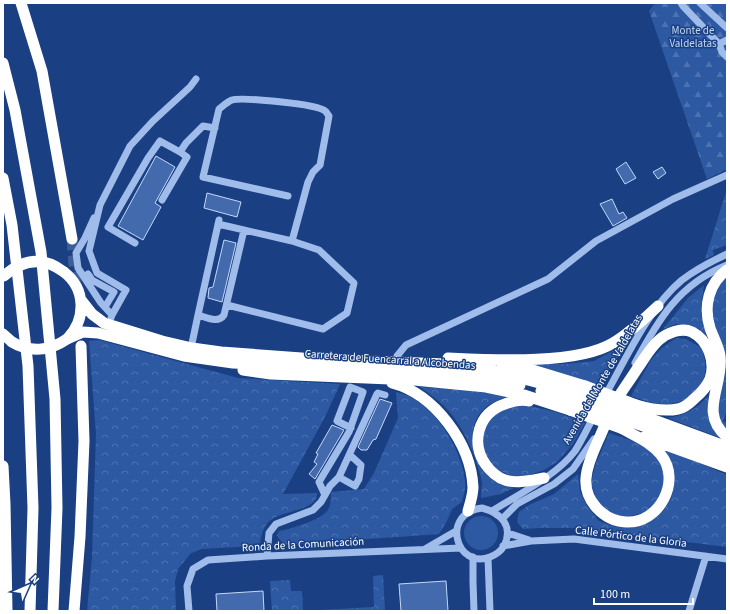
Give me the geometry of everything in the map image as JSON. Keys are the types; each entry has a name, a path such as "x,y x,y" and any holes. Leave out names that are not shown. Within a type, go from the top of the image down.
{"highway":[{"path":"21,3 42,71 72,239"},
{"path":"3,64 15,110 42,252 55,398 57,508 53,611"},
{"path":"3,178 12,225 28,366 33,508 30,611"},
{"path":"4,277 20,265 33,262 49,264 64,272 74,283 81,300 79,321 67,339"},
{"path":"727,270 715,282 709,294 706,307 709,326 720,355 720,371 712,408 715,422 727,437"},
{"name":"Carretera de Fuencarral a Alcobendas","path":"81,300 92,314 104,323 111,319 124,330 162,341 187,352 222,352 315,359 445,364 488,369 629,416 727,457"},
{"path":"315,359 397,356 472,359 532,359 561,357 591,352 612,344 634,329 658,306"},
{"path":"683,330 691,332 701,339 710,351 712,365 710,378 700,394 691,402 679,409 665,411 649,408 629,416 650,444 662,456 669,472 669,488 664,502 652,513 640,520 627,522 612,519 602,513 592,503 587,492 586,478 590,459 616,402 650,349 659,340 671,332 683,330"},
{"name":"Carretera de Fuencarral a Alcobendas","path":"3,334 12,342 25,349 42,350 53,347 83,332 98,333 233,363 442,373 480,377 577,398"},
{"path":"74,609 80,536 84,441 81,346"},
{"path":"187,352 213,365 271,374 414,380 486,387 524,395 577,398"},
{"path":"472,359 526,368 577,398 727,447"},
{"path":"376,379 402,385 421,396 440,413 458,436 469,462 473,488 468,511"},
{"path":"544,478 523,481 505,480 490,471 480,457 477,443 479,428 486,415 498,406 512,401 577,398"},
{"path":"629,416 727,467"},
{"path":"3,466 5,504 6,611"},
{"path":"3,528 5,504"}],"street":[{"path":"681,3 719,44 722,52 727,57"},
{"path":"700,3 727,28"},
{"path":"719,44 727,40"},
{"path":"111,319 105,307 78,268 76,252 85,238 130,146 153,121 190,87 196,78"},
{"path":"288,196 203,177 219,109 233,100 272,101 317,107 325,110 329,116 320,165 313,172 308,182 292,241"},
{"path":"180,152 186,143 203,126 215,128"},
{"path":"135,243 108,227 148,158 160,141 187,157 162,200"},
{"path":"397,356 406,345 548,279 596,241 673,199 727,175"},
{"path":"100,205 89,251 97,273 126,290 111,319"},
{"path":"187,352 198,315 219,222 244,230 292,241 319,250 354,283 347,313 323,329 227,305"},
{"path":"198,315 218,320 221,319 227,305 244,230"},
{"name":"Avenida del Monte de Valdelatas","path":"492,510 544,478 560,466 575,451 637,339 658,306 682,280 727,254"},
{"name":"Avenida del Monte de Valdelatas","path":"502,519 517,504 554,484 573,468 589,447 616,402 649,337 667,311 687,288 727,264"},
{"path":"84,277 88,274 92,280 114,292 105,307"},
{"path":"325,495 318,482 351,428 363,392 350,387 337,420 351,428"},
{"path":"267,556 269,533 276,524 313,510 321,502 330,486 339,477 376,394 378,393 385,395"},
{"path":"339,477 354,486 359,479 361,465 350,455"},
{"path":"482,508 492,510 506,525 508,533 503,546 499,552 488,558 480,559 467,555 460,548 457,540 456,531 458,523 468,511 482,508"},
{"path":"424,550 456,531"},
{"name":"Calle Pórtico de la Gloria","path":"508,533 532,541"},
{"name":"Calle Pórtico de la Gloria","path":"503,546 532,541 574,539 727,558"},
{"name":"Ronda de la Comunicación","path":"188,611 187,586 193,568 208,560 460,548"},
{"path":"688,611 706,556"},
{"path":"473,557 474,611"},
{"path":"488,558 490,611"}],"green space":[{"name":"Monte de Valdelatas","path":"655,3 727,3 727,169 707,179 649,11"},
{"path":"727,189 727,245 713,250 714,255 705,259"},
{"path":"727,276 727,410 723,421 727,423 727,431 718,419 711,304 716,289"},
{"path":"704,285 701,310 707,335 699,329 676,324 663,329 688,298"},
{"path":"676,338 686,339 702,348 706,370 701,384 690,396 682,401 674,403 658,404 631,396 651,360 662,348"},
{"path":"99,340 238,378 340,384 325,417 283,494 317,493 316,499 306,507 277,516 269,521 262,533 260,543 255,546 202,549 191,553 178,569 175,581 176,611 87,611 92,557 96,434 89,341"},
{"path":"626,344 600,385 531,364 564,364 594,361"},
{"path":"420,387 457,389 508,396 490,404 481,412 473,428 472,437 478,463 483,470 489,477 498,483 514,488 501,494 481,498 482,483 480,473 463,432 451,413 435,398"},
{"path":"396,392 416,400 433,415 455,446 463,470 465,486 462,502 452,509 439,534 285,545 277,535 279,531 305,524 324,514 330,506 331,492 364,489 374,473 398,418"},
{"path":"708,396 710,418 714,428 721,438 668,418 690,411"},
{"path":"522,404 556,412 585,423 573,444 557,462 544,470 527,476 510,476 494,468 485,454 482,440 487,423 500,410"},
{"path":"609,433 645,445 658,458 665,474 662,494 648,512 625,517 614,515 604,509 596,498 591,483 595,466"},
{"path":"663,447 727,475 727,547 574,528 523,529 517,522 519,512 529,505 554,494 578,474 580,492 587,506 599,521 616,527 633,528 648,523 663,511 672,496 674,483 668,456"},
{"path":"484,516 493,521 497,526 497,540 493,545 488,549 478,550 474,549 465,540 464,530 465,526 474,517"},
{"path":"383,575 385,611 303,611 374,607 373,576"},
{"path":"290,580 291,591 302,591 303,611 272,611 270,581"}],"building":[{"path":"156,156 175,167 155,203 161,207 143,240 118,226"},
{"path":"626,162 636,178 625,184 616,169"},
{"path":"662,167 666,173 658,179 653,172"},
{"path":"207,193 241,202 237,217 204,208"},
{"path":"612,199 619,214 623,212 627,218 613,226 600,204"},
{"path":"224,240 236,243 222,302 208,298 209,288 213,287"},
{"path":"380,399 392,403 376,439 373,440 367,450 361,450 358,447"},
{"path":"332,425 344,430 315,479 309,474 317,464 314,462 318,454 316,453"},
{"path":"446,581 448,611 401,611 399,584"},
{"path":"263,591 264,611 217,611 216,594"}],"tunnel":[{"path":"72,239 76,289"}]}
